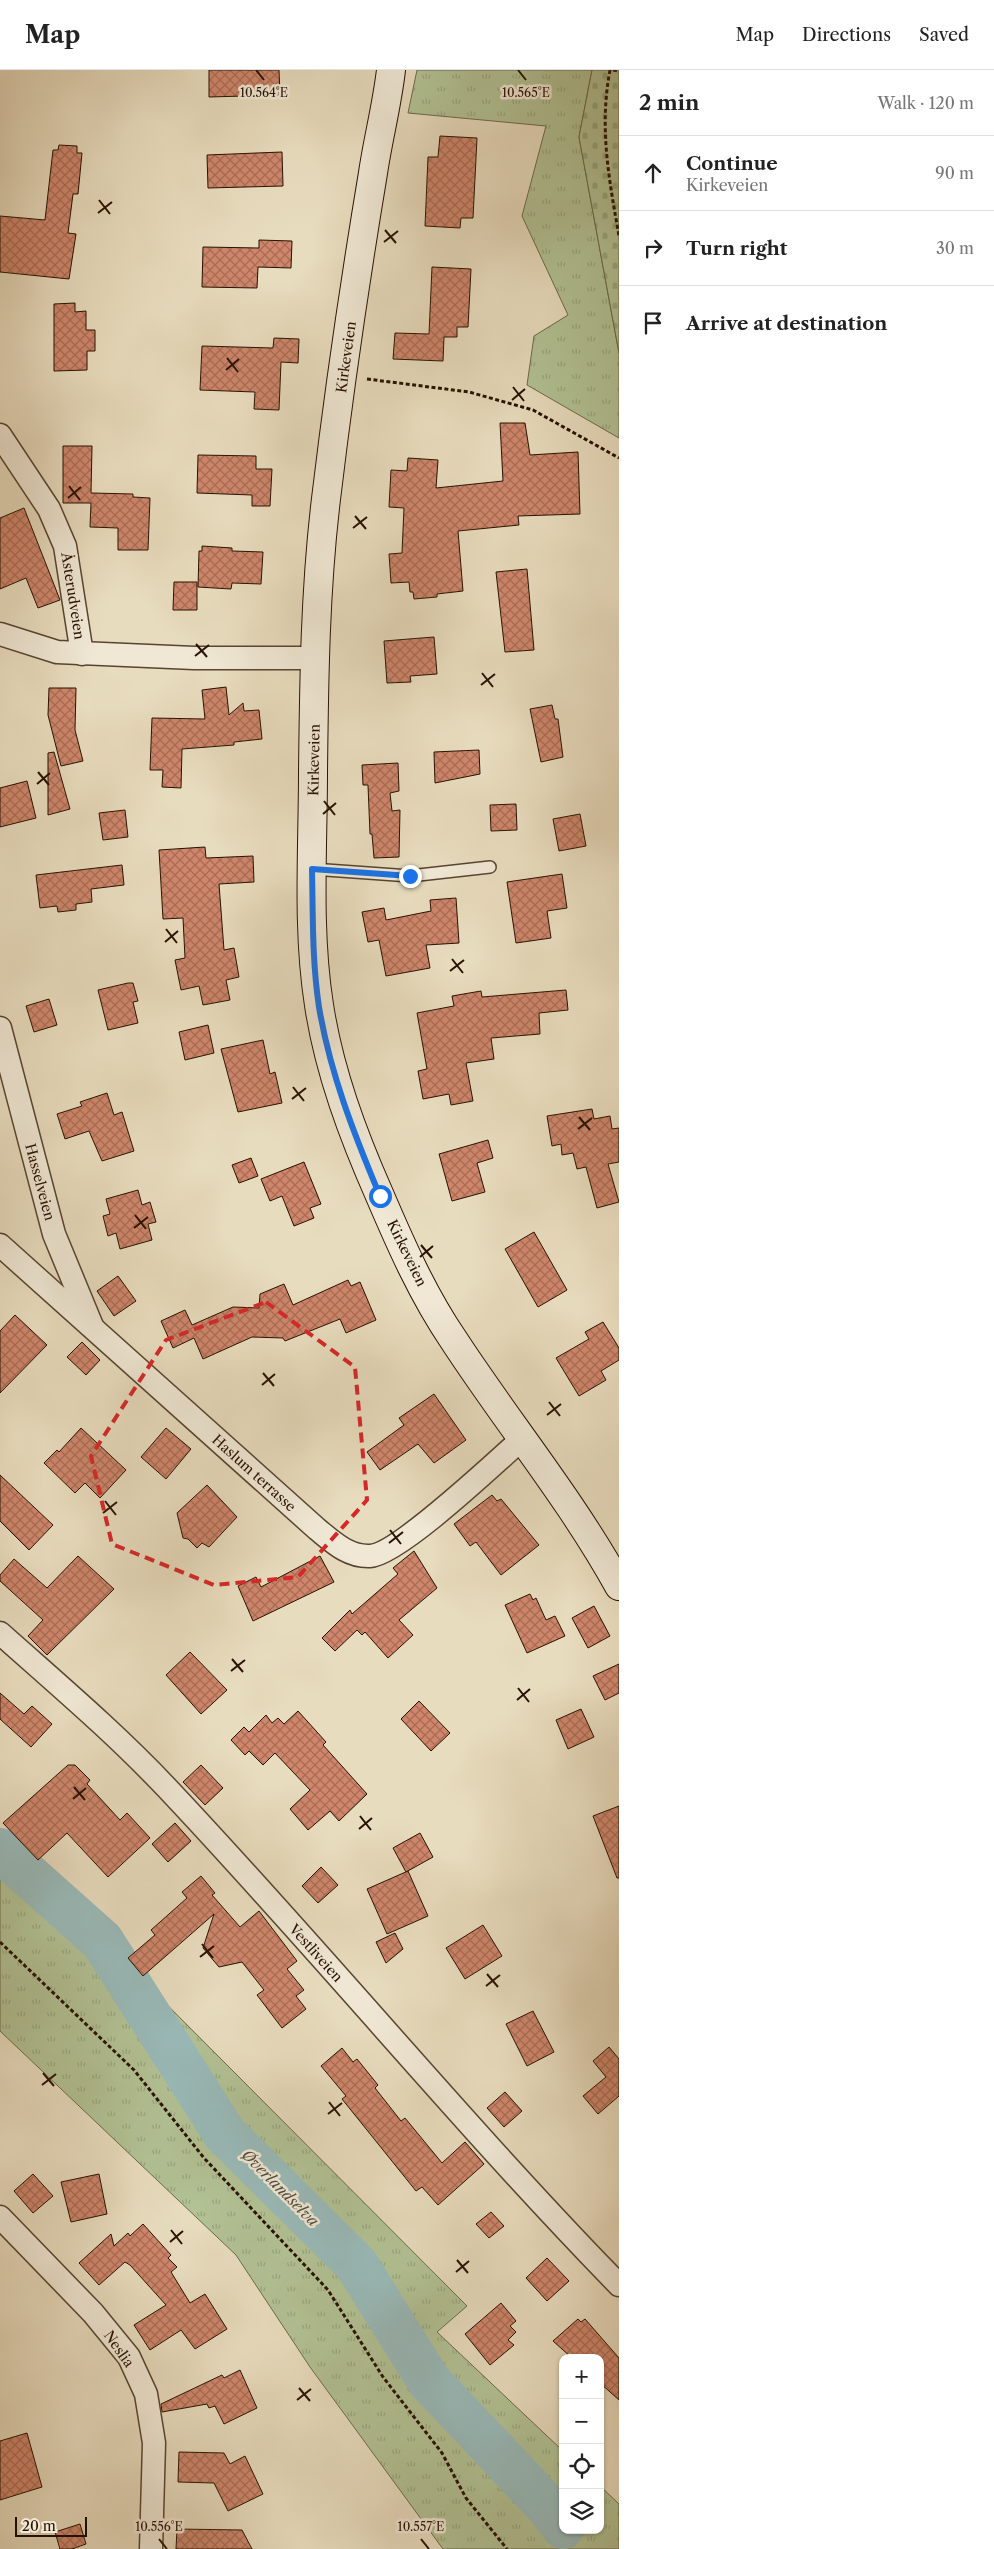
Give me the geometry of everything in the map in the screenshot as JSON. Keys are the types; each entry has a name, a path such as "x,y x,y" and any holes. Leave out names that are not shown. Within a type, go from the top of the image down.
{"main road":[{"name":"Kirkeveien","path":"391,70 373,172 326,498 320,557 312,869 313,933 319,1008 330,1058 357,1140 404,1249 431,1303 456,1344 571,1507 619,1586"}],"street":[{"name":"Åsterudveien","path":"0,435 49,509 65,546 82,654"},
{"name":"Åsterudveien","path":"0,634 57,652 82,654 316,658"},
{"name":"Hasselveien","path":"0,1028 54,1234 94,1332"},
{"name":"Haslum terrasse","path":"0,1245 94,1332 317,1529 339,1548 353,1555 371,1556 388,1550 410,1535 523,1438"},
{"name":"Vestliveien","path":"0,1633 99,1721 165,1786 493,2151 619,2286"},
{"name":"Neslia","path":"0,2217 93,2314 129,2357 146,2394 154,2443 151,2549"}],"lane":[{"path":"312,869 410,876 490,867"}],"path":[{"path":"610,70 604,99 603,131 619,236"},
{"path":"614,70 619,71"},
{"path":"359,378 469,392 533,410 619,458"},
{"path":"0,1942 134,2070 204,2158 328,2290 383,2377 442,2453 466,2498 506,2549"}],"highlighted area":[{"path":"266,1302 355,1367 367,1500 298,1577 214,1585 112,1544 91,1456 166,1340"}],"green space":[{"path":"417,70 592,70 579,137 619,353 619,438 527,385 534,336 568,315 522,216 546,126 408,113"},
{"path":"592,70 619,70 619,353 579,137"},
{"path":"0,1837 467,2306 437,2332 559,2447 559,2534 604,2534 604,2490 619,2504 619,2549 443,2549 310,2367 236,2255 0,2031"}],"building":[{"path":"209,70 279,70 280,95 209,97"},
{"path":"440,136 477,138 473,218 461,218 460,228 425,226 428,157 438,157"},
{"path":"59,145 77,146 77,153 82,153 78,194 73,194 68,233 76,234 69,279 0,272 0,216 45,220 53,150 58,150"},
{"path":"282,152 283,186 208,188 207,155"},
{"path":"259,240 292,241 291,268 258,267 257,288 202,287 203,247 259,248"},
{"path":"432,267 471,269 468,327 457,327 457,337 444,337 443,361 393,359 395,333 429,334"},
{"path":"75,303 75,312 86,311 86,330 95,330 95,351 87,351 87,370 54,371 54,304"},
{"path":"274,338 299,339 298,363 281,362 279,410 254,409 255,392 200,390 202,346 273,348"},
{"path":"500,423 525,423 530,455 578,452 580,514 518,516 519,525 458,531 463,591 437,594 437,597 414,599 413,592 410,592 409,582 391,583 389,554 402,553 404,508 389,507 391,470 407,471 408,458 438,460 436,488 503,481"},
{"path":"63,446 92,446 91,493 133,494 133,497 150,498 148,550 118,550 118,528 90,527 91,503 63,503"},
{"path":"198,455 256,456 256,469 272,469 270,506 252,506 252,495 197,493"},
{"path":"24,508 60,600 38,608 26,578 0,589 0,518"},
{"path":"202,546 232,548 232,551 263,552 261,584 232,583 231,589 198,587 199,551 202,551"},
{"path":"527,569 534,650 505,652 496,572"},
{"path":"174,582 197,582 197,610 173,610"},
{"path":"434,637 437,674 410,676 411,682 387,683 384,641"},
{"path":"226,687 229,715 243,703 244,711 259,710 262,739 234,742 234,745 182,749 181,788 162,787 163,770 150,770 152,718 205,719 202,690"},
{"path":"49,688 76,688 75,730 83,761 61,766 48,715"},
{"path":"552,705 555,719 558,719 563,757 541,762 530,709"},
{"path":"479,750 480,774 435,783 434,752"},
{"path":"54,752 70,809 48,815 48,753"},
{"path":"398,763 399,791 390,793 392,811 400,810 399,857 374,858 372,834 370,834 368,785 363,785 362,765"},
{"path":"27,781 36,818 0,827 0,788"},
{"path":"516,804 517,830 491,831 490,805"},
{"path":"125,810 128,837 103,840 99,813"},
{"path":"580,814 586,846 559,851 553,819"},
{"path":"205,847 206,858 253,856 254,882 219,884 224,950 234,948 239,977 226,980 230,1000 203,1005 199,986 181,990 175,960 185,958 183,918 163,919 159,850"},
{"path":"122,865 124,885 91,889 92,902 76,904 76,910 58,912 57,906 40,908 36,875"},
{"path":"562,874 567,908 547,911 551,938 516,943 507,882"},
{"path":"456,898 459,943 426,945 430,968 386,976 379,940 368,942 362,912 384,908 386,920 431,911 430,900"},
{"path":"133,983 138,1001 133,1002 138,1023 108,1030 98,990"},
{"path":"566,990 568,1010 539,1013 540,1034 491,1038 494,1059 466,1063 473,1101 451,1105 449,1094 423,1099 418,1071 427,1069 417,1013 454,1006 452,996 481,991 482,997"},
{"path":"49,999 57,1025 34,1032 26,1006"},
{"path":"208,1025 214,1053 185,1060 179,1032"},
{"path":"263,1040 270,1074 275,1072 282,1103 238,1112 221,1049"},
{"path":"107,1093 114,1115 122,1112 134,1151 102,1161 89,1131 65,1139 57,1114 82,1106 80,1102"},
{"path":"592,1109 594,1119 610,1116 612,1129 619,1128 619,1162 608,1164 619,1202 597,1208 586,1167 577,1169 573,1153 562,1155 561,1144 552,1146 547,1116"},
{"path":"488,1140 493,1158 477,1163 485,1192 452,1201 439,1154"},
{"path":"251,1158 258,1176 239,1183 232,1165"},
{"path":"304,1162 321,1204 310,1208 314,1218 294,1226 282,1196 270,1201 261,1179"},
{"path":"138,1190 142,1205 150,1202 156,1222 148,1224 152,1240 120,1249 116,1233 108,1236 103,1216 110,1214 106,1199"},
{"path":"534,1232 567,1290 538,1307 505,1249"},
{"path":"118,1276 136,1301 114,1316 97,1291"},
{"path":"348,1280 351,1286 360,1282 376,1320 346,1333 340,1319 285,1341 283,1338 252,1337 203,1359 194,1338 173,1348 161,1321 185,1310 192,1325 233,1307 259,1308 260,1294 284,1284 293,1305"},
{"path":"15,1315 47,1345 0,1393 0,1331"},
{"path":"603,1322 619,1348 619,1360 601,1371 606,1380 579,1396 556,1358 589,1339 585,1332"},
{"path":"82,1342 100,1360 86,1375 67,1357"},
{"path":"434,1394 466,1440 434,1463 418,1444 380,1470 367,1452 404,1425 399,1418"},
{"path":"81,1428 126,1470 100,1498 85,1483 75,1493 44,1463 57,1450 59,1452"},
{"path":"166,1428 191,1449 166,1479 141,1457"},
{"path":"0,1475 53,1525 29,1550 0,1521"},
{"path":"207,1485 237,1517 209,1547 202,1543 197,1548 188,1539 183,1538 177,1513"},
{"path":"492,1495 497,1501 501,1499 539,1545 501,1575 476,1542 470,1546 454,1524"},
{"path":"414,1551 437,1588 399,1620 413,1635 388,1658 365,1632 362,1635 357,1630 335,1651 322,1638 350,1610 352,1614 398,1574 393,1568"},
{"path":"78,1556 114,1589 47,1655 28,1636 43,1620 0,1581 0,1575 14,1559 47,1588"},
{"path":"320,1556 334,1582 253,1621 238,1586 256,1577 261,1587"},
{"path":"530,1594 533,1600 536,1598 546,1620 555,1616 565,1636 527,1653 505,1605"},
{"path":"594,1606 610,1636 588,1648 572,1618"},
{"path":"190,1652 227,1690 201,1714 166,1675"},
{"path":"619,1664 619,1693 605,1700 593,1676"},
{"path":"0,1693 24,1714 32,1706 52,1724 31,1747 0,1719"},
{"path":"419,1701 450,1733 431,1751 401,1719"},
{"path":"581,1709 594,1737 568,1749 556,1720"},
{"path":"298,1711 326,1742 323,1745 367,1794 339,1821 330,1811 308,1830 290,1809 310,1790 275,1753 263,1765 249,1751 245,1755 231,1740 244,1727 249,1732 266,1715 272,1723 278,1718 284,1724"},
{"path":"68,1765 75,1765 90,1780 87,1784 120,1820 127,1813 150,1838 108,1877 67,1833 38,1860 3,1823"},
{"path":"201,1765 223,1788 205,1805 183,1782"},
{"path":"619,1806 619,1878 617,1878 593,1816"},
{"path":"175,1823 191,1841 168,1862 152,1844"},
{"path":"420,1833 433,1857 406,1872 393,1848"},
{"path":"321,1867 338,1885 318,1903 302,1886"},
{"path":"408,1871 428,1916 387,1934 367,1889"},
{"path":"201,1876 215,1893 212,1895 240,1927 259,1911 297,1961 287,1969 304,1990 296,1996 306,2009 282,2028 257,1995 264,1990 242,1962 219,1967 203,1948 214,1914 143,1976 128,1958 155,1935 151,1930 187,1898 182,1892"},
{"path":"483,1925 502,1956 465,1979 446,1948"},
{"path":"395,1933 403,1949 386,1963 376,1942"},
{"path":"533,2011 554,2052 527,2066 506,2024"},
{"path":"609,2047 619,2059 619,2096 598,2114 583,2096 606,2077 593,2061"},
{"path":"342,2048 353,2062 357,2059 378,2085 375,2088 401,2121 405,2118 442,2163 465,2142 484,2164 438,2205 422,2187 416,2191 342,2099 346,2096 321,2066"},
{"path":"505,2092 522,2111 504,2127 487,2108"},
{"path":"33,2174 53,2196 33,2213 14,2191"},
{"path":"99,2174 107,2214 71,2222 61,2182"},
{"path":"491,2212 504,2226 489,2238 476,2224"},
{"path":"143,2224 171,2255 168,2258 177,2267 171,2272 190,2303 205,2294 227,2329 195,2349 181,2330 150,2350 134,2325 166,2305 130,2265 125,2262 99,2285 79,2263 111,2234 114,2246 128,2233 130,2236"},
{"path":"547,2258 569,2281 547,2301 526,2278"},
{"path":"501,2303 516,2321 510,2326 516,2332 508,2340 514,2345 490,2365 465,2334"},
{"path":"578,2319 581,2322 585,2319 619,2358 619,2400 604,2387 604,2354 568,2354 553,2341"},
{"path":"240,2370 257,2408 224,2424 215,2406 209,2408 207,2404 162,2412 161,2404 222,2375 224,2378"},
{"path":"27,2433 42,2487 0,2500 0,2441"},
{"path":"179,2452 224,2453 230,2464 245,2456 263,2494 228,2511 214,2483 178,2482"},
{"path":"80,2524 86,2544 72,2549 60,2549 55,2532"},
{"path":"177,2529 242,2530 252,2549 176,2549"}],"waterway":[{"name":"Øverlandselva","path":"0,1850 102,1941 225,2134 356,2264 429,2381 549,2508 559,2522"}],"route":[{"path":"380,1196 341,1095 330,1058 319,1008 315,976 312,869 410,876"}]}
